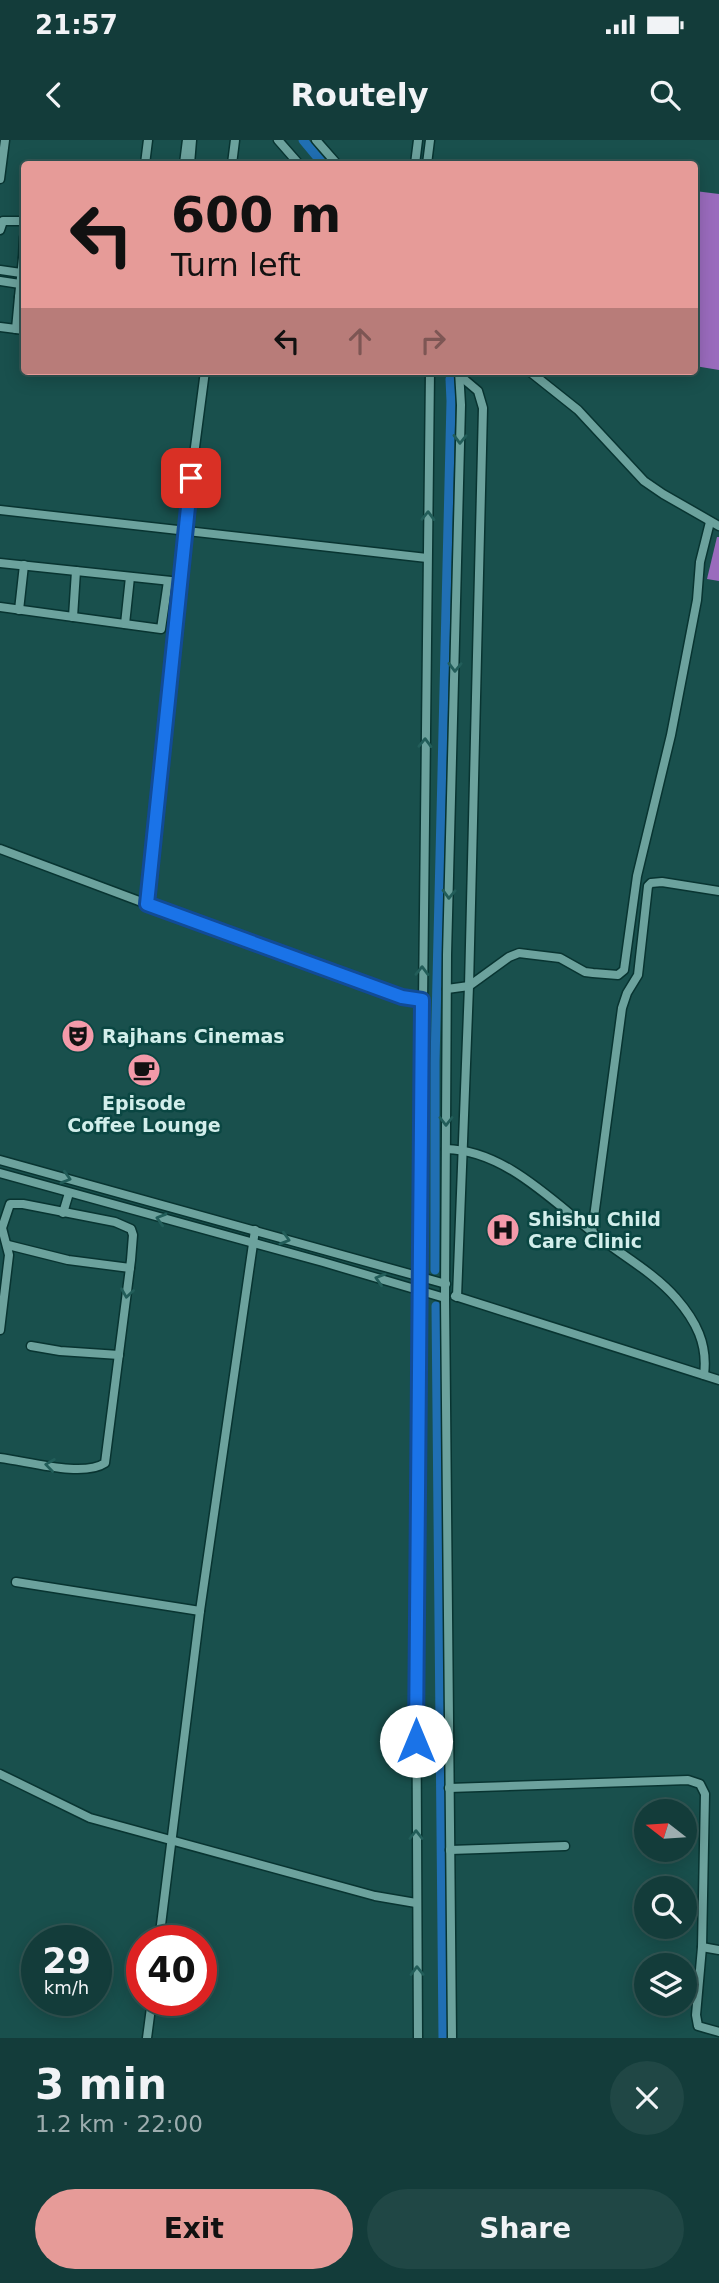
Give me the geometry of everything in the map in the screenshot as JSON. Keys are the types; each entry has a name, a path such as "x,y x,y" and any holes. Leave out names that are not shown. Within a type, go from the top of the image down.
{"street":[{"path":"0,179 5,140"},
{"path":"145,161 148,140"},
{"path":"184,161 187,140"},
{"path":"190,161 192,140"},
{"path":"232,161 235,140"},
{"path":"278,140 296,161"},
{"path":"316,140 334,161"},
{"path":"415,161 418,140"},
{"path":"426,161 430,140"},
{"path":"0,230 3,220 21,221"},
{"path":"0,270 21,273 21,291"},
{"path":"0,281 20,284"},
{"path":"0,327 20,329"},
{"path":"147,904 184,531 204,375"},
{"path":"418,2038 416,1903 422,1000 430,375"},
{"path":"452,2038 445,1292 447,989 461,405 459,375"},
{"path":"457,1297 469,986 483,408 478,391 461,375"},
{"path":"534,375 578,410 645,481 710,523 719,526"},
{"path":"0,510 427,558"},
{"path":"447,989 469,986 509,957 519,953 560,958 593,974 618,975 624,970 638,876 670,734 697,600 700,562 710,523"},
{"path":"0,563 179,582"},
{"path":"19,610 23,565"},
{"path":"73,617 76,571"},
{"path":"125,624 130,577"},
{"path":"0,607 161,629 168,581"},
{"path":"0,849 402,997 422,1000"},
{"path":"592,1232 622,1008 638,975 648,886 662,882 719,891"},
{"path":"446,1149 463,1150 495,1162 532,1185 662,1284 677,1299 703,1340 706,1355 704,1375"},
{"path":"0,1160 421,1278 457,1297 719,1380"},
{"path":"0,1173 421,1291 445,1292"},
{"path":"63,1213 69,1193"},
{"path":"82,1215 85,1198"},
{"path":"0,1330 9,1255 2,1228 10,1204 23,1204 116,1222 131,1229 133,1235 130,1268 105,1463 99,1467 81,1469 0,1458"},
{"path":"161,1925 200,1611 256,1230"},
{"path":"8,1245 68,1260 130,1268"},
{"path":"31,1346 119,1355"},
{"path":"16,1582 200,1611"},
{"path":"0,1774 90,1818 375,1896 416,1903"},
{"path":"449,1788 688,1780 700,1784 705,1794 702,1947 696,2021 702,2028 719,2032"},
{"path":"450,1850 565,1846"},
{"path":"702,1947 718,1950 719,1940"},
{"path":"147,2038 150,2016"}],"shaded area":[{"path":"698,191 719,194 719,370 698,366"},
{"path":"719,537 719,581 707,579"}],"waterway":[{"path":"303,140 320,161"},
{"path":"435,1270 435,1062 450,379"},
{"path":"436,1306 443,2038"}],"place":[{"name":"Rajhans Cinemas","path":"78,1036"},
{"name":"Episode Coffee Lounge","path":"144,1070"},
{"name":"Shishu Child Care Clinic","path":"503,1230"}],"route":[{"path":"191,478 147,904 402,997 422,1000 416,1741"}]}
